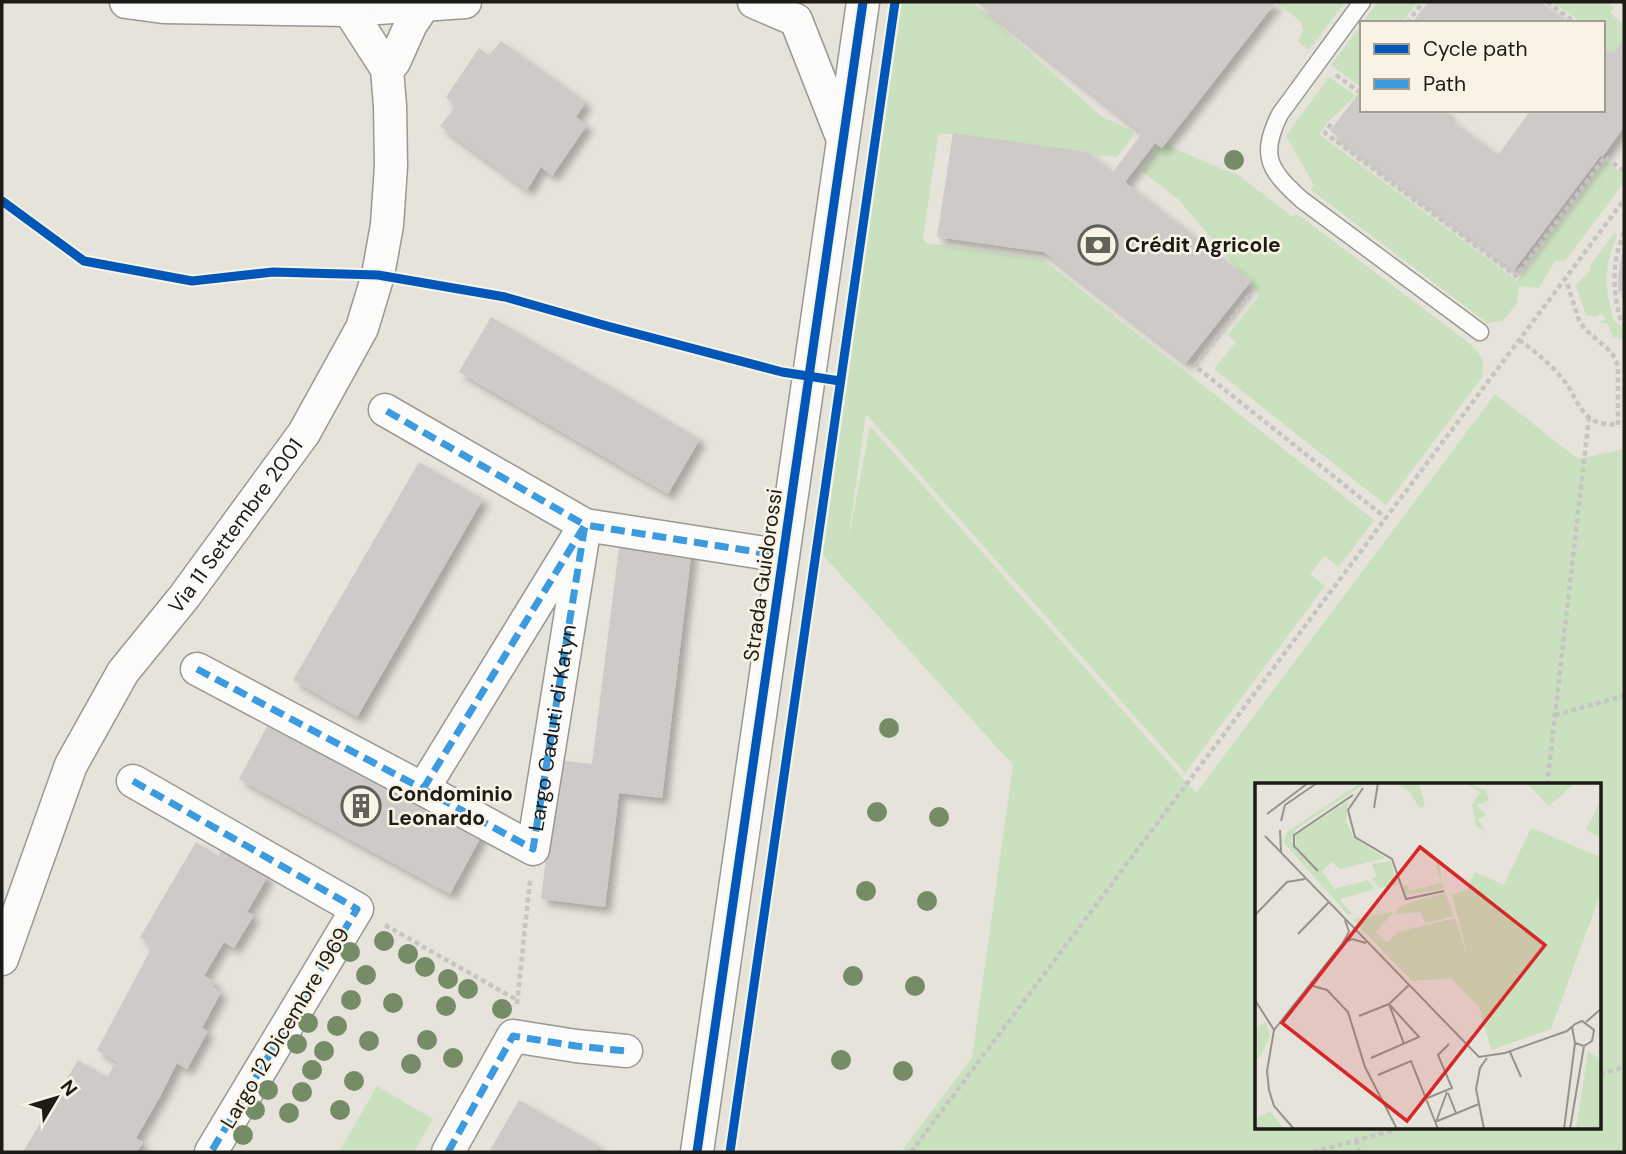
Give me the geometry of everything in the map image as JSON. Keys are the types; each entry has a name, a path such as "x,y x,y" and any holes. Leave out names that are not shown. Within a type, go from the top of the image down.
{"street":[{"path":"126,2 163,7 349,10 465,2"},
{"path":"754,2 796,20 843,138"},
{"name":"Strada Guidorossi","path":"697,1152 863,2"},
{"path":"387,69 394,62 411,24 424,5"},
{"name":"Via 11 Settembre 2001","path":"2,959 71,765 123,672 184,597 304,433 362,328 387,225 390,106 387,69 349,10"},
{"path":"385,410 585,525 783,556"},
{"name":"Largo Caduti di Katyn","path":"423,789 585,525"},
{"name":"Largo Caduti di Katyn","path":"197,669 533,849 585,525"},
{"name":"Largo 12 Dicembre 1969","path":"132,781 357,909 211,1152"},
{"path":"449,1152 513,1036 626,1051"}],"lane":[{"path":"1362,2 1280,114 1271,134 1268,153 1270,161 1279,178 1302,200 1479,332"}],"path":[{"path":"1409,21 1423,2"},
{"path":"1547,2 1573,21"},
{"path":"1331,124 1325,133 1516,276 1605,157 1624,171"},
{"path":"911,1152 1624,200"},
{"path":"1624,232 1613,277 1615,299 1621,321 1624,323"},
{"path":"1565,279 1579,320 1585,329 1612,353 1618,366 1618,425"},
{"path":"1250,295 1195,366 1387,518"},
{"path":"1519,341 1558,372 1589,417 1598,422 1618,425 1624,431"},
{"path":"1547,783 1589,417"},
{"path":"1555,715 1624,696"},
{"path":"513,1036 533,849"},
{"path":"357,909 517,1000"},
{"path":"1602,1073 1624,1067"},
{"path":"1313,1152 1394,1130"},
{"path":"1356,1140 1359,1152"}],"green space":[{"path":"902,2 973,2 1101,116 1132,131 1133,137 1117,157 942,133 938,136 923,239 926,243 1042,259 1374,520 1339,567 1324,556 1310,574 1325,586 1185,773 866,414 848,542 870,426 1196,793 1495,394 1578,459 1624,449 1624,1152 901,1152 972,1058 1013,765 823,555"},
{"path":"1276,2 1345,2 1309,50 1298,42 1303,31 1301,22"},
{"path":"1378,2 1418,2 1404,21 1364,21"},
{"path":"1553,2 1606,2 1614,7 1610,13 1624,25 1624,39 1613,54 1605,48 1605,21 1579,21"},
{"path":"1360,27 1360,87 1331,65"},
{"path":"1329,77 1356,96 1319,134 1517,281 1607,161 1624,175 1624,182 1565,261 1555,261 1539,288 1519,286 1517,303 1503,321 1487,323 1311,190 1314,185 1286,136"},
{"path":"1165,144 1236,173 1293,217 1296,213 1469,343 1480,355 1483,376 1386,505 1214,369 1236,342 1228,335 1258,297 1258,293 1251,280 1240,272 1179,200 1142,171 1160,146 1162,148"},
{"path":"1614,233 1617,234 1608,268 1608,298 1614,321 1624,327 1624,339 1613,337 1608,324 1600,322 1606,319 1601,313 1596,317 1586,315 1576,285 1591,269 1590,266"},
{"path":"377,1086 433,1119 414,1152 339,1152"}],"building":[{"path":"976,2 1276,2 1162,148 1155,143 1125,182 1251,281 1186,363 1044,252 937,237 953,133 1087,152 1113,172 1142,133"},
{"path":"1428,2 1541,2 1565,21 1414,21"},
{"path":"1624,39 1624,127 1514,270 1330,131 1360,92 1360,112 1448,112 1445,116 1498,155 1530,112 1605,112 1605,48 1613,54"},
{"path":"501,41 586,102 576,117 587,125 552,176 541,167 527,190 440,126 455,107 446,97 479,48 489,55"},
{"path":"1623,247 1624,291 1618,292 1618,278"},
{"path":"491,317 700,439 668,494 459,372"},
{"path":"419,462 483,499 357,717 293,680"},
{"path":"620,539 692,548 662,798 619,793 605,907 541,899 558,760 592,764"},
{"name":"Condominio Leonardo","path":"272,717 483,833 450,894 239,779"},
{"path":"196,842 218,856 225,844 268,876 247,912 254,915 234,948 224,942 204,976 216,982 213,987 221,992 202,1028 208,1031 187,1069 177,1063 136,1138 143,1142 137,1152 23,1152 78,1060 107,1077 119,1063 97,1050 152,947 140,937"},
{"path":"519,1100 599,1146 596,1152 489,1152"}],"marked path":[{"path":"197,669 533,849 585,525 385,410"},
{"path":"423,789 585,525 783,556"},
{"path":"133,781 357,909 211,1152"},
{"path":"448,1152 513,1036 626,1051"}],"cycle path":[{"path":"697,1152 863,2"},
{"path":"730,1152 895,2"},
{"path":"2,201 84,261 192,281 273,272 378,275 505,297 782,372 840,381"}],"place":[{"name":"Crédit Agricole","path":"1098,245"},
{"name":"Condominio Leonardo","path":"361,806"}]}
